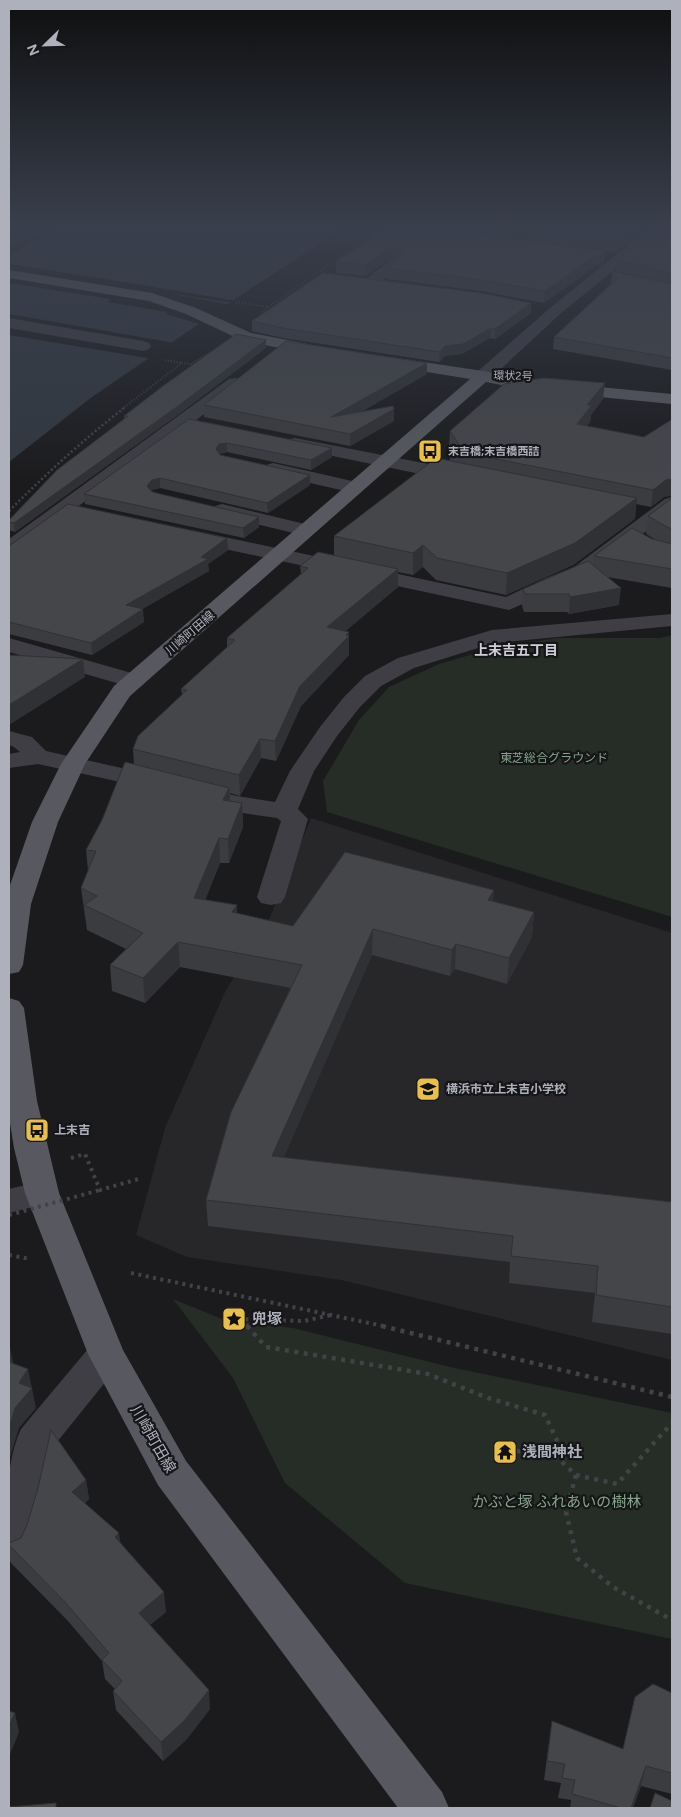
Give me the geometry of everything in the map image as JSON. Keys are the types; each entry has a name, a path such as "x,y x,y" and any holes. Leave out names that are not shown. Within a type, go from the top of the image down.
{"main road":[{"path":"188,310 235,333 283,346 330,353"},
{"path":"377,360 483,376"},
{"name":"環状2号","path":"483,376 536,377 672,389"},
{"name":"環状2号","path":"483,376 527,385 672,399"},
{"name":"川崎町田線","path":"9,965 17,904 45,822 73,764 122,691 483,376"},
{"name":"川崎町田線","path":"9,1008 17,1077 35,1169 25,1197 106,1354 172,1473 426,1808"}],"street":[{"path":"550,310 555,311"},
{"path":"483,376 555,311"},
{"path":"9,323 143,346"},
{"path":"266,359 283,346"},
{"path":"11,546 76,510 186,420 250,371"},
{"path":"186,420 205,424"},
{"path":"283,440 480,480"},
{"path":"256,465 354,487"},
{"path":"178,532 509,604 553,582 581,571 672,503"},
{"path":"208,507 306,530"},
{"path":"627,510 656,516"},
{"path":"630,535 651,547"},
{"path":"284,811 302,772 328,732 352,702 373,681 406,663 492,637 672,620"},
{"path":"9,645 134,681"},
{"path":"9,738 23,742 38,757"},
{"path":"9,761 38,757 157,783 236,804 284,811 295,819 270,897"},
{"path":"9,1544 20,1507 35,1441 106,1354"}],"path":[{"path":"9,512 50,469 139,395 182,363 191,364 212,351"},
{"path":"84,1154 100,1190"},
{"path":"9,1215 142,1178"},
{"path":"131,1273 181,1285 334,1314 468,1345 672,1397"},
{"path":"334,1314 304,1321 241,1319 266,1346 428,1374 488,1398 544,1415 559,1445 559,1459"},
{"path":"507,1449 559,1459 576,1475 617,1484 672,1423"},
{"path":"576,1475 566,1512 578,1558 613,1587 672,1620"}],"shaded area":[{"path":"9,310 220,310 92,397 9,462"},
{"name":"横浜市立上末吉小学校","path":"311,818 672,933 672,1360 341,1280 187,1257 136,1235 165,1128 225,992 270,917"}],"green space":[{"name":"東芝総合グラウンド","path":"672,635 672,917 327,812 323,781 359,720 389,687 439,664 494,648 557,638 660,638"},
{"name":"かぶと塚 ふれあいの樹林","path":"173,1299 222,1319 293,1328 450,1367 672,1413 672,1639 405,1583 285,1483 233,1378"}],"pier":[{"path":"154,310 225,310 203,325 166,314 167,312"},
{"path":"9,314 175,343 153,359 9,335"}],"building":[{"path":"269,310 522,310 495,329 491,328 463,344 445,346 440,352 283,328 252,321"},
{"path":"584,310 672,310 672,358 554,337"},
{"path":"236,334 266,340 178,406 14,523 9,522 57,470 128,416 124,416 163,386"},
{"path":"286,341 427,363 331,417 393,406 394,409 350,434 204,405"},
{"path":"544,378 605,383 587,405 592,405 577,424 644,437 672,420 672,479 666,480 653,490 451,450 459,444 450,431 504,384"},
{"path":"189,419 332,448 311,460 227,443 219,444 216,449 220,455 310,475 267,503 160,478 152,480 147,486 152,492 259,517 243,528 84,494"},
{"path":"436,458 637,498 575,543 507,573 437,558 423,545 413,553 334,536"},
{"path":"672,498 672,529 648,516"},
{"path":"68,504 227,538 201,557 208,559 126,605 143,609 91,643 9,622 9,546"},
{"path":"632,528 652,539 672,544 672,569 594,556"},
{"path":"318,552 398,569 327,627 349,632 346,635 349,636 300,686 275,741 260,739 239,775 133,749 138,736 187,690 181,689 235,640 227,638 308,568 300,566"},
{"path":"588,561 621,588 570,597 569,594 525,594 523,589"},
{"path":"9,655 83,659 9,705"},
{"path":"125,762 229,788 223,800 242,803 228,839 219,838 194,898 237,905 232,912 293,926 345,852 494,890 488,900 534,912 509,958 456,944 452,950 373,929 272,1156 672,1202 672,1307 596,1295 598,1266 511,1256 513,1236 206,1200 231,1112 302,965 178,942 143,978 110,965 143,933 84,905 97,896 81,888 96,851 86,850 102,820"},
{"path":"9,1362 28,1369 19,1383 32,1388 15,1408 9,1429"},
{"path":"51,1430 86,1480 72,1492 119,1533 115,1537 164,1592 139,1613 209,1690 184,1721 161,1742 113,1691 122,1681 102,1660 109,1653 65,1602 9,1545 9,1543 21,1538 27,1525 38,1488"},
{"path":"653,1684 672,1693 672,1773 646,1766 631,1808 621,1808 572,1794 575,1780 562,1778 565,1764 547,1761 552,1721 623,1749 635,1697"},
{"path":"9,1711 15,1713 9,1726"},
{"path":"655,1793 672,1801 672,1808 650,1808"},
{"path":"56,1803 56,1808 9,1808 9,1807"}],"place":[{"name":"末吉橋;末吉橋西詰","path":"430,451"},
{"name":"横浜市立上末吉小学校","path":"428,1089"},
{"name":"上末吉","path":"37,1130"},
{"name":"兜塚","path":"234,1319"},
{"name":"浅間神社","path":"505,1452"}],"district":[{"name":"上末吉五丁目","path":"516,650"}]}
